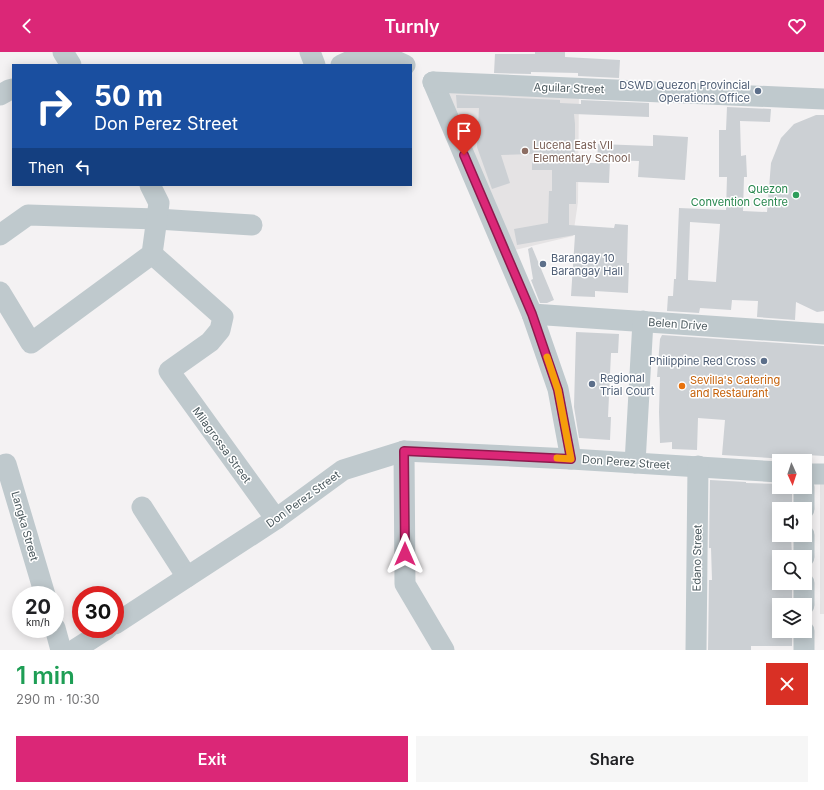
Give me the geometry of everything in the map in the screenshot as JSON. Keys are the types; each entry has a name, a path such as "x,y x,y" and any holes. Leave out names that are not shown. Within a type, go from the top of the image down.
{"street":[{"path":"63,52 70,64"},
{"path":"310,52 315,64"},
{"path":"343,64 359,57 387,57 403,64"},
{"path":"412,69 433,82 532,314 558,390 571,459"},
{"name":"Aguilar Street","path":"433,82 824,99"},
{"path":"0,95 12,89"},
{"path":"0,292 31,343 152,254 159,203 150,186"},
{"path":"0,235 28,215 157,219 252,225"},
{"name":"Milagrossa Street","path":"152,254 223,317 220,330 210,342 169,371 276,519"},
{"name":"Belen Drive","path":"532,314 824,334"},
{"path":"635,463 643,321"},
{"path":"404,451 405,584 444,650"},
{"name":"Don Perez Street","path":"124,618 276,519 344,470 404,451 698,466 772,471"},
{"name":"Langka Street","path":"0,466 6,464 42,586"},
{"name":"Edano Street","path":"696,650 698,466"},
{"path":"812,474 824,474"},
{"path":"142,507 187,577"},
{"path":"58,638 61,650"},
{"path":"74,650 93,638"},
{"path":"804,638 804,650"}],"shaded area":[{"name":"Lucena East VII Elementary School","path":"448,85 579,90 578,202 573,236 515,250 449,100"},
{"path":"820,482 824,482 824,614 820,614"}],"building":[{"path":"535,52 565,52 565,57 620,60 619,78 578,76 578,73 494,73 495,54 535,54"},
{"path":"456,95 560,100 560,103 581,104 581,100 649,103 649,117 574,114 575,163 597,163 598,144 653,146 653,135 688,137 685,180 638,177 639,161 610,160 609,183 576,182 576,204 569,204 569,225 614,228 615,224 628,225 628,293 595,291 595,297 571,296 575,235 517,245 514,229 548,223 549,191 552,191 552,170 532,170 532,154 501,155 510,183 492,189 477,147 479,108 457,108"},
{"path":"727,107 771,109 770,122 740,121 741,156 746,155 747,177 744,177 743,211 767,212 771,163 781,138 794,124 816,115 824,115 824,311 817,312 796,302 795,320 757,317 758,301 732,300 731,310 700,308 699,313 667,311 668,296 673,296 674,279 676,279 679,208 726,210 727,177 719,177 719,130 726,130","holes":["690,222 720,224 716,282 688,280"]},
{"path":"532,247 554,300 547,303 540,303 531,280 533,279 528,249"},
{"path":"576,332 619,334 618,353 611,353 608,417 611,417 610,440 579,438 574,407"},
{"path":"662,335 824,346 824,456 812,455 812,454 772,454 772,458 722,455 725,420 698,418 697,450 672,449 672,442 660,443 660,377 657,377 660,339"},
{"path":"710,480 772,484 772,494 792,494 792,502 772,502 772,542 791,542 792,550 772,550 772,590 792,590 792,598 772,598 772,638 792,638 792,646 751,646 751,650 708,650 709,580 712,580 711,548 709,548"}],"slow traffic":[{"path":"547,357 558,390 571,459 557,458"}],"place":[{"name":"DSWD Quezon Provincial Operations Office","path":"758,91"},
{"name":"Lucena East VII Elementary School","path":"525,151"},
{"name":"Quezon Convention Centre","path":"796,195"},
{"name":"Barangay 10 Barangay Hall","path":"543,264"},
{"name":"Philippine Red Cross","path":"764,361"},
{"name":"Regional Trial Court","path":"592,384"},
{"name":"Sevilla's Catering and Restaurant","path":"682,386"}],"route":[{"path":"405,554 404,451 571,459 558,390 532,314 464,155"}]}
